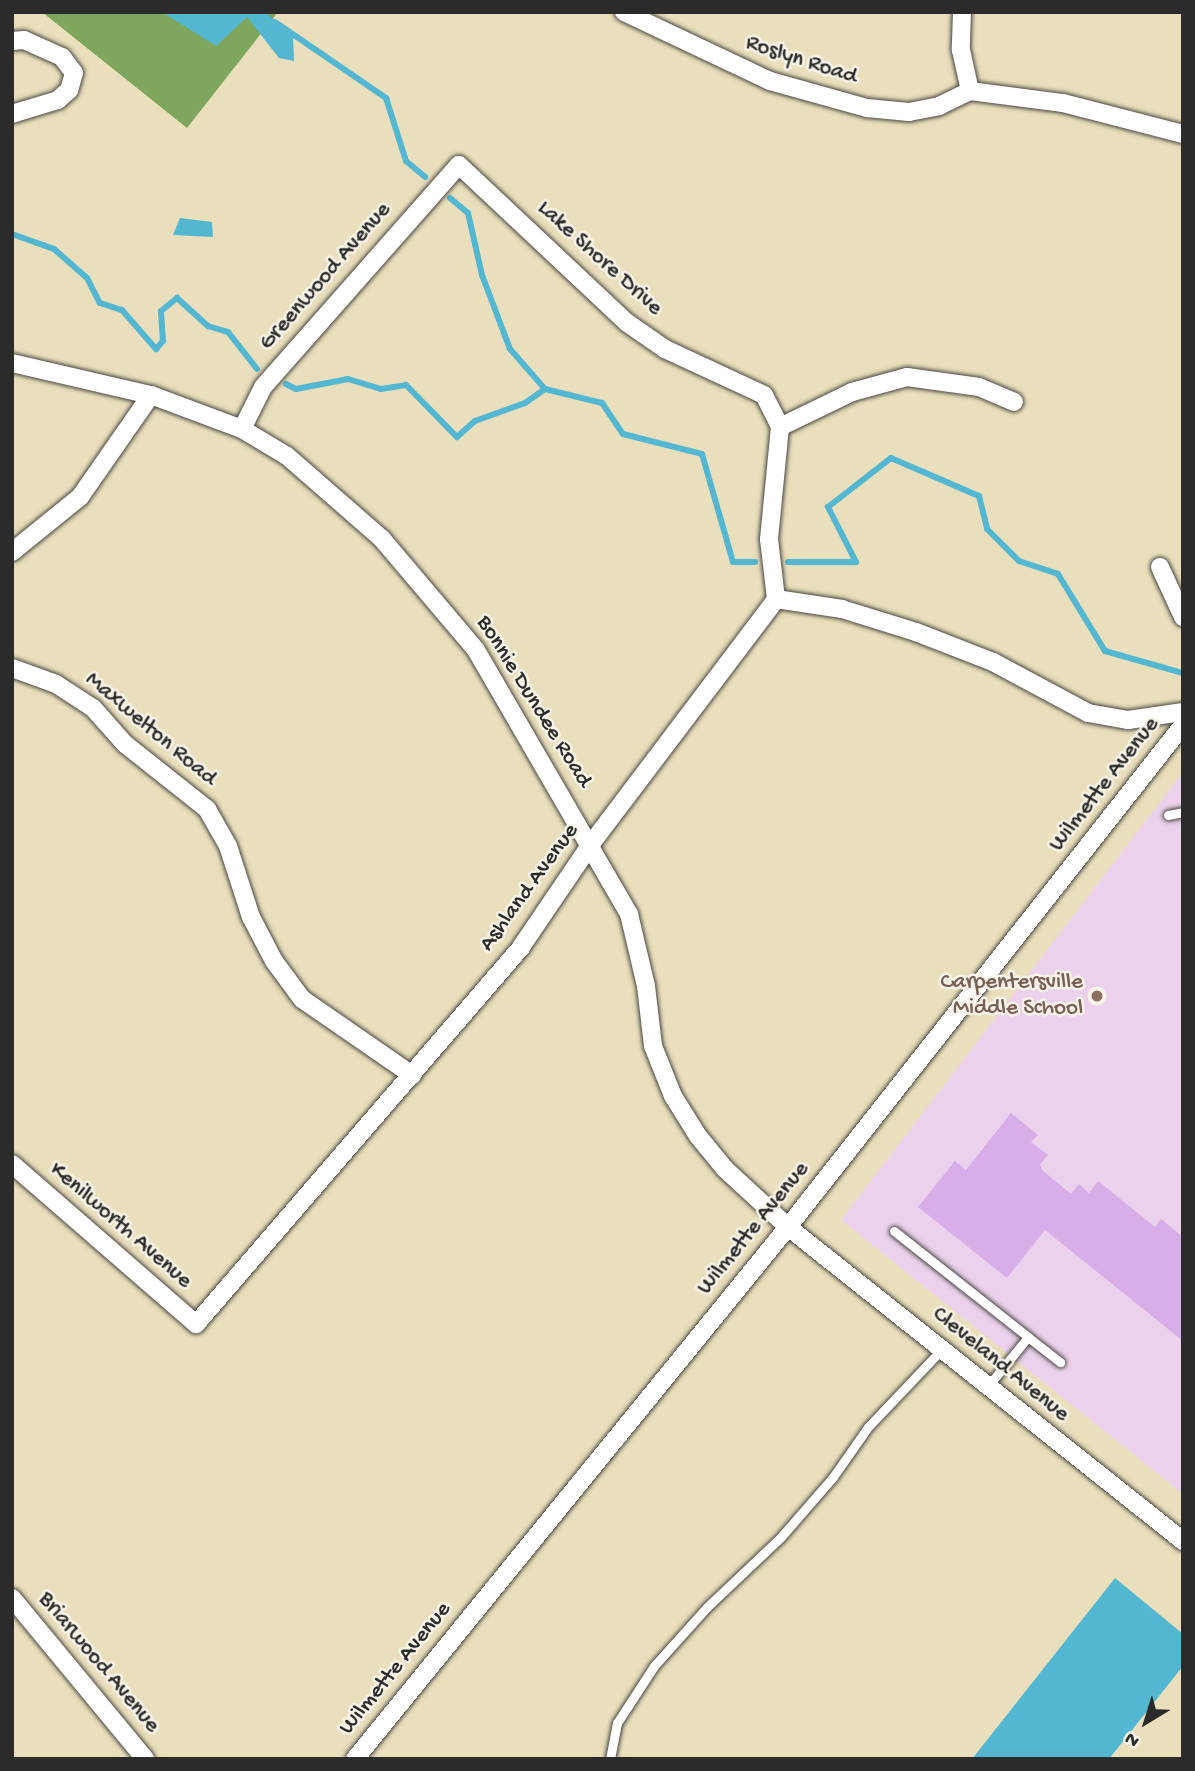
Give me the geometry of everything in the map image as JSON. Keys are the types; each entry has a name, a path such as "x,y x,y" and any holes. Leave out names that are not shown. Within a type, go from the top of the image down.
{"street":[{"name":"Roslyn Road","path":"624,12 770,81 867,108 909,112 939,106 970,91"},
{"path":"962,12 961,50 970,91 1063,103 1183,134"},
{"path":"12,41 24,40 62,57 74,73 69,90 58,100 12,114"},
{"name":"Lake Shore Drive","path":"459,165 626,322 665,349 764,395 780,427"},
{"name":"Greenwood Avenue","path":"242,429 262,387 459,165"},
{"name":"Bonnie Dundee Road","path":"12,363 151,395 242,429 321,483 427,587 476,650 591,844 629,914 646,986 653,1046 673,1096 725,1169 788,1227"},
{"path":"1014,402 979,387 907,377 852,392 780,427 769,538 776,599 842,609 916,632 993,662 1088,713 1128,720 1183,712"},
{"path":"12,552 80,497 151,395"},
{"path":"1160,567 1183,617"},
{"name":"Ashland Avenue","path":"196,1324 521,947 591,844 776,599"},
{"name":"Maxwelton Road","path":"12,668 56,684 93,708 125,744 207,809 228,846 251,917 274,961 302,999 412,1075"},
{"name":"Wilmette Avenue","path":"355,1759 788,1227 1183,724"},
{"name":"Kenilworth Avenue","path":"12,1164 196,1324"},
{"name":"Cleveland Avenue","path":"788,1227 1183,1541"},
{"name":"Briarwood Avenue","path":"12,1598 145,1759"}],"lane":[{"path":"1168,815 1183,812"},
{"path":"894,1231 1060,1362"},
{"path":"988,1386 1028,1337"},
{"path":"610,1759 617,1723 654,1666 707,1607 780,1538 868,1427 941,1350"}],"shaded area":[{"name":"Carpentersville Middle School","path":"1183,772 1183,1494 841,1220"}],"green space":[{"path":"42,12 278,12 187,128"}],"water":[{"path":"162,12 265,12 293,36 294,61 279,58 247,17 216,46"},
{"path":"180,218 212,222 213,237 173,235"},
{"path":"1115,1578 1183,1634 1183,1666 1109,1759 972,1759"}],"building":[{"path":"1011,1113 1038,1135 1031,1142 1048,1155 1040,1164 1042,1170 1071,1194 1079,1184 1089,1193 1098,1181 1155,1227 1161,1219 1183,1237 1183,1341 1045,1230 1007,1278 918,1207 955,1161 966,1170"}],"waterway":[{"path":"275,22 386,98 406,161 425,177"},
{"path":"450,198 468,213 482,275 510,349 545,389 602,403 623,434 702,454 733,562 755,562"},
{"path":"12,234 54,249 87,278 100,303 122,310 156,349 163,341 161,311 177,298 208,326 228,332 257,369"},
{"path":"286,384 296,389 348,379 381,389 406,385 457,437 475,421 525,403 545,389"},
{"path":"788,562 856,562 828,507 891,458 979,496 987,529 1019,561 1058,574 1105,651 1183,673"}],"place":[{"name":"Carpentersville Middle School","path":"1097,996"}]}
